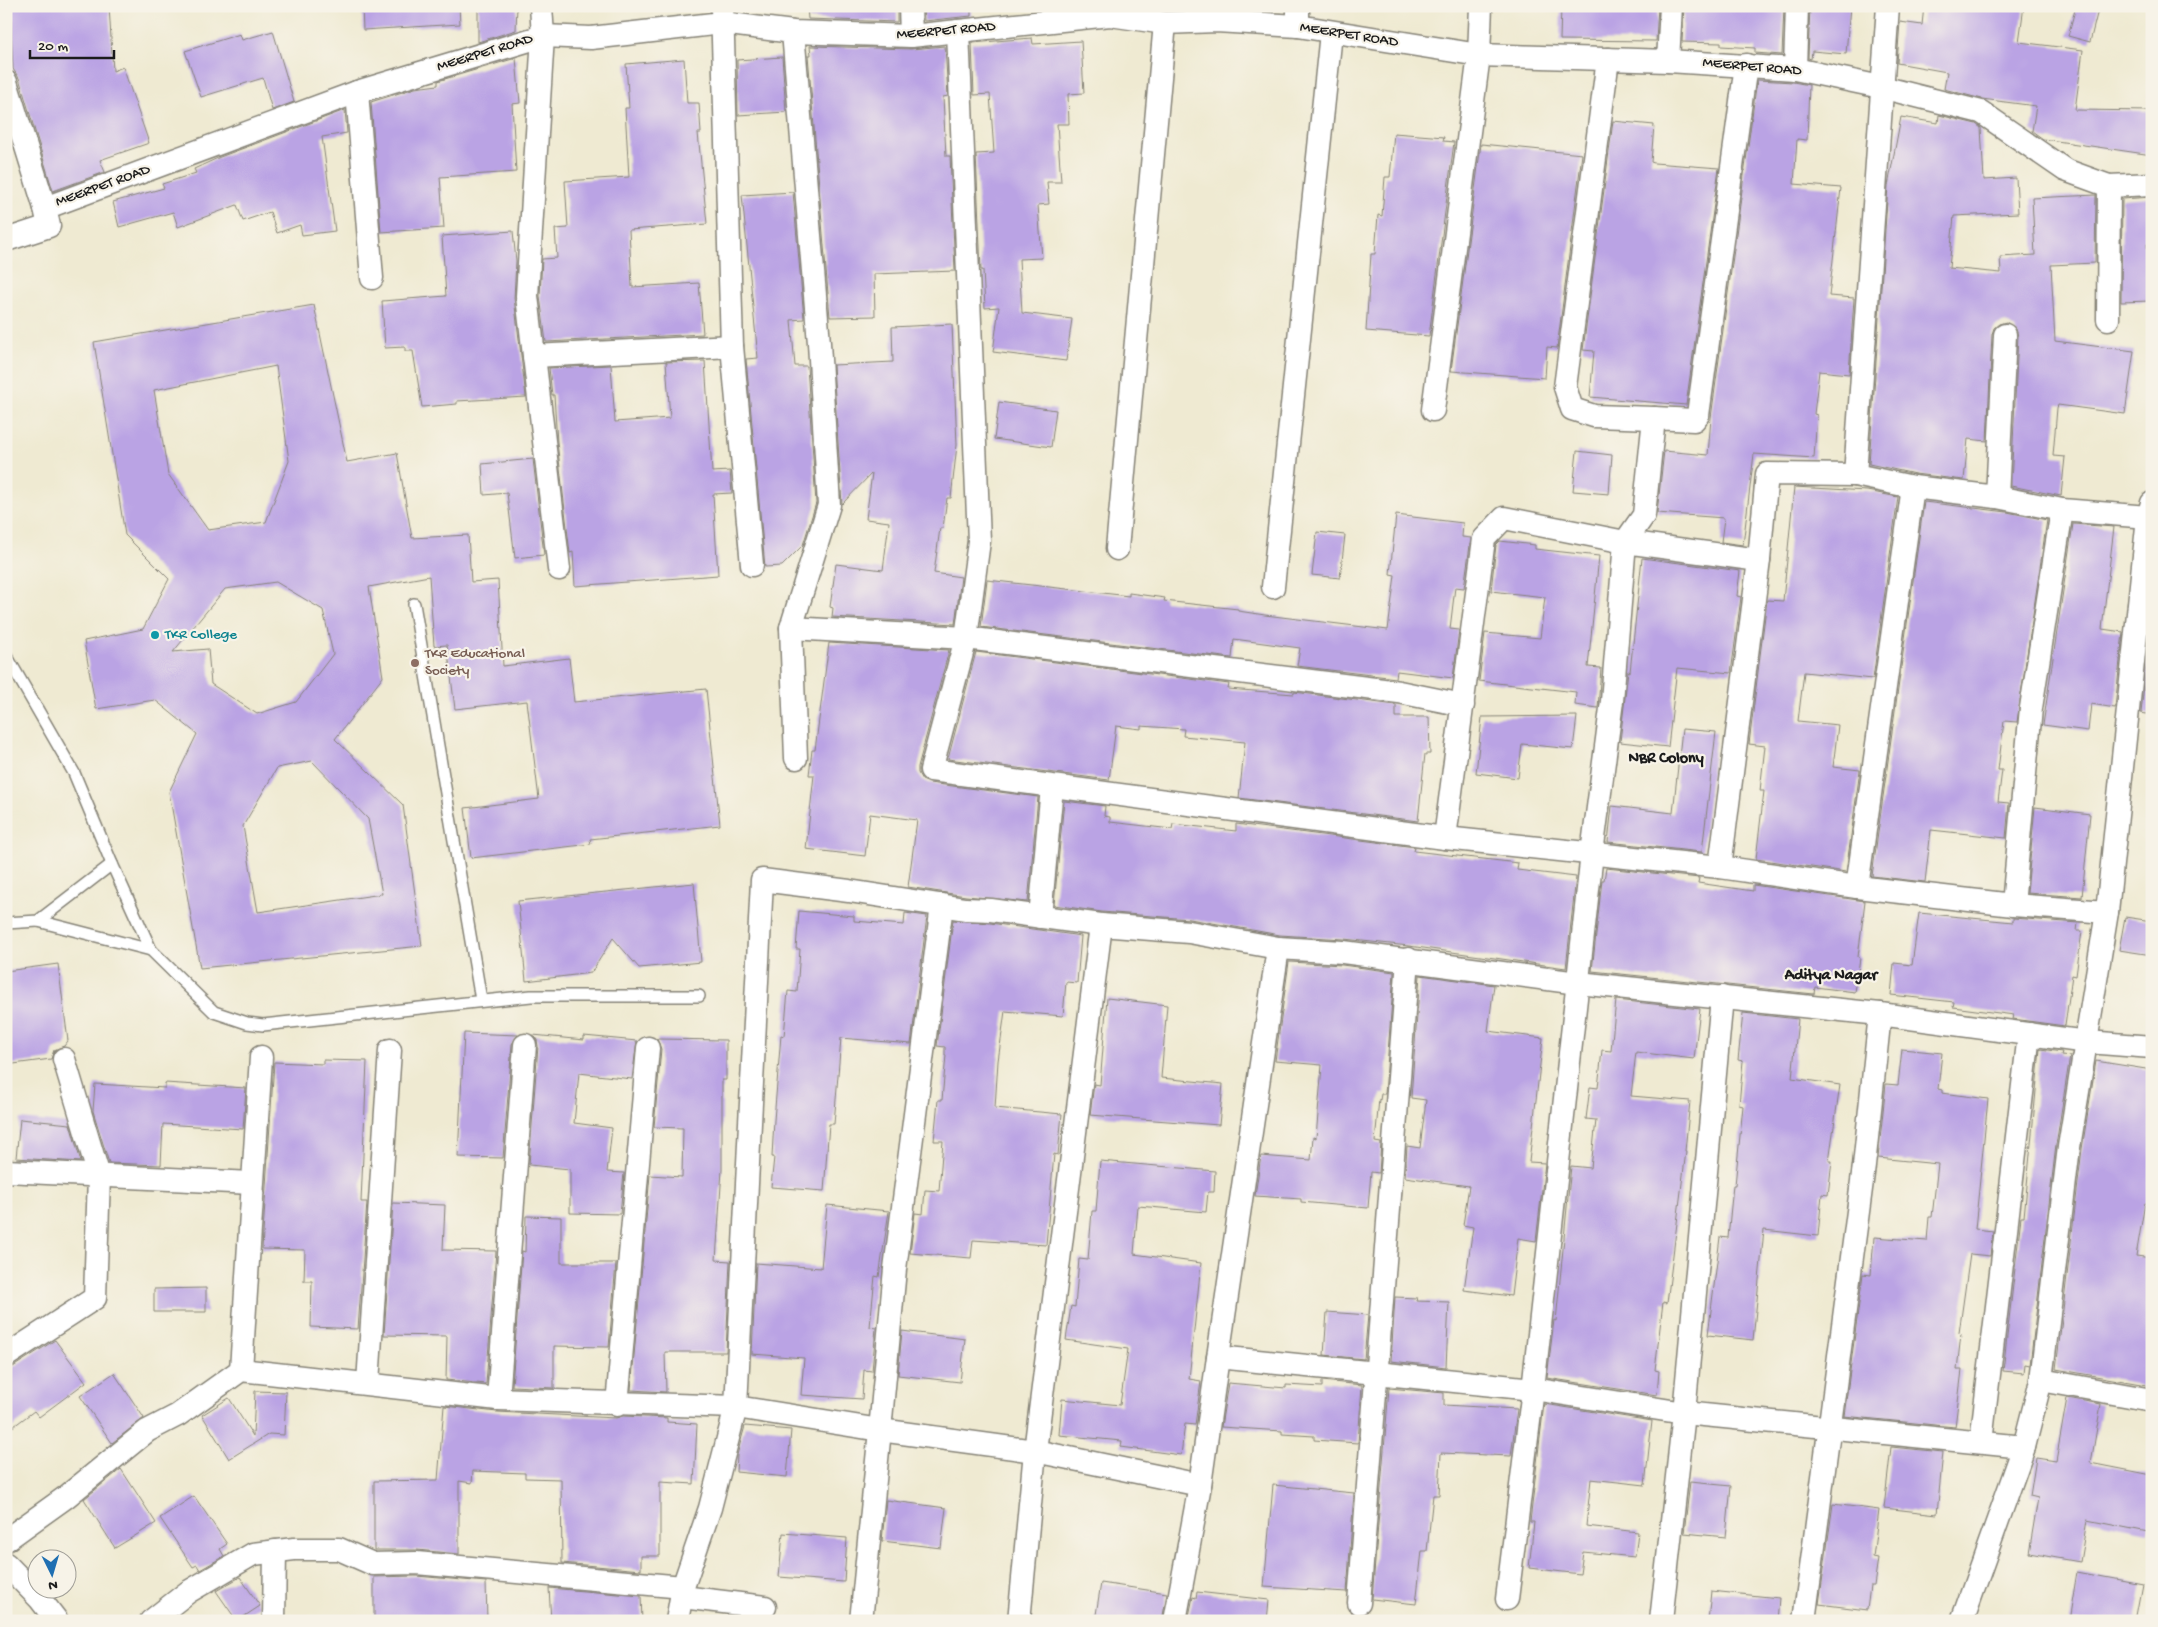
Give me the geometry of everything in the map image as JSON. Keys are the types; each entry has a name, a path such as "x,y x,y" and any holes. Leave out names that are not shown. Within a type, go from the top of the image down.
{"street":[{"path":"541,6 543,36 526,296 559,569"},
{"path":"910,6 911,36"},
{"path":"1433,410 1479,55 1481,6"},
{"path":"1668,61 1671,6"},
{"path":"1795,69 1797,6"},
{"path":"1854,475 1888,6"},
{"name":"MEERPET ROAD","path":"6,240 49,226 45,208 357,92 543,36 591,38 722,15 793,32 911,36 1110,11 1165,23 1298,16 1332,33 1479,55 1668,61 1795,69 1881,87 1981,112 2065,170 2109,186 2152,184"},
{"path":"722,15 732,346 752,565"},
{"path":"1117,549 1165,23"},
{"path":"958,31 979,541 966,638 931,770 1445,838 1720,867 2013,905 2107,912"},
{"path":"793,32 820,343 829,505 791,628 796,758"},
{"path":"1273,587 1332,33"},
{"path":"1608,59 1565,387 1572,408 1594,416 1694,420 1698,415 1746,65"},
{"path":"6,82 45,208"},
{"path":"357,92 372,278"},
{"path":"2108,319 2109,186"},
{"path":"1997,496 2005,335"},
{"path":"534,356 732,346"},
{"path":"1507,1599 1533,1389 1592,853 1612,701 1625,542 1644,515 1654,418"},
{"path":"1720,867 1759,560 1767,474 1854,475 1913,487 1997,496 2062,510 2150,510 2107,912 2069,1147 2041,1380 2024,1447 1962,1621"},
{"path":"1857,886 1913,487"},
{"path":"2013,905 2031,708 2062,510"},
{"path":"1445,838 1484,539 1504,518 1625,542 1759,560"},
{"path":"791,628 966,638 1390,690 1463,705"},
{"path":"1040,917 1052,786"},
{"path":"677,1621 683,1592 710,1508 736,1407 762,880 942,905 965,910 991,910 1101,925 1190,932 1278,948 1408,959 1578,983 1880,1014 2087,1042 2152,1047"},
{"path":"861,1621 895,1269 942,905"},
{"path":"1019,1621 1035,1451 1101,925"},
{"path":"1175,1621 1200,1485 1278,948"},
{"path":"1359,1603 1408,959"},
{"path":"1661,1621 1684,1412 1722,997"},
{"path":"1804,1621 1864,1166 1880,1014"},
{"path":"1981,1442 2028,1034"},
{"path":"498,1399 525,1045"},
{"path":"617,1404 648,1048"},
{"path":"368,1383 390,1050"},
{"path":"241,1370 261,1057"},
{"path":"6,1356 95,1298 99,1176 64,1059"},
{"path":"6,1171 252,1183"},
{"path":"1218,1357 1533,1389 1684,1412 2024,1447"},
{"path":"6,1540 66,1497 147,1431 178,1415 241,1370 498,1399 736,1407 880,1430 1035,1451 1200,1485"},
{"path":"2041,1380 2152,1400"},
{"path":"151,1621 188,1592 253,1554 275,1551 339,1549 373,1564 416,1563 683,1592 764,1607"},
{"path":"274,1621 275,1551"},
{"path":"6,1564 40,1599 57,1621"}],"lane":[{"path":"414,604 480,1000"},
{"path":"6,655 74,773 151,950 214,1012 247,1023 263,1025 480,1000 531,996 700,996"},
{"path":"38,921 112,864"},
{"path":"6,924 38,921 151,950"}],"building":[{"path":"10,6 109,6 113,71 123,67 149,143 100,160 105,172 53,191 19,78 13,69"},
{"path":"362,6 459,6 460,24 363,30"},
{"path":"478,6 517,6 516,30 478,42"},
{"path":"807,6 897,6 897,22 808,19"},
{"path":"923,6 971,6 971,16 924,21"},
{"path":"1561,6 1658,6 1656,41 1560,40"},
{"path":"1684,6 1784,6 1782,55 1755,53 1755,48 1721,46 1721,43 1682,42"},
{"path":"1810,6 1850,6 1846,54 1812,51 1811,59 1808,58"},
{"path":"1924,6 2024,6 2019,42 2083,50 2075,110 2152,111 2152,155 2043,139 2032,131 2036,106 1982,99 1944,89 1947,72 1897,63 1900,22 1922,25"},
{"path":"2076,6 2099,6 2090,42 2068,36"},
{"path":"273,31 294,102 272,110 263,78 201,97 185,51 240,34 242,40"},
{"path":"1032,38 1033,44 1081,41 1084,93 1068,94 1069,124 1057,124 1061,182 1047,182 1049,204 1038,205 1042,258 1019,259 1022,313 1072,319 1066,361 993,352 999,307 985,308 983,270 981,270 976,154 994,153 990,94 974,95 972,43"},
{"path":"810,46 911,49 945,46 948,96 943,97 946,156 950,156 955,271 874,274 875,316 830,317 808,55 811,55"},
{"path":"782,57 786,112 738,115 737,60"},
{"path":"516,58 520,103 512,104 516,172 440,177 444,228 381,232 371,102 415,88 438,85 438,81"},
{"path":"684,59 687,103 699,103 701,133 698,133 707,224 629,230 632,287 699,283 703,334 546,342 540,296 542,259 557,258 555,229 568,228 565,181 629,177 625,108 629,108 626,64"},
{"path":"1757,80 1809,85 1807,140 1797,139 1794,184 1841,188 1829,296 1854,298 1849,374 1819,371 1814,414 1817,415 1814,458 1754,454 1743,545 1721,542 1724,518 1657,513 1664,451 1708,455 1711,418"},
{"path":"345,110 347,133 322,137 335,231 302,235 300,225 277,233 270,212 243,221 237,205 178,227 173,212 119,227 113,202 164,188 162,184 196,173 194,169 220,157"},
{"path":"1939,115 1976,124 1981,128 1984,180 2016,178 2018,213 1954,216 1949,268 2001,273 2000,257 2035,255 2032,198 2096,195 2095,263 2051,265 2055,341 2134,351 2125,414 2058,405 2053,456 2065,457 2061,496 2011,486 2018,336 2016,329 2006,322 1994,328 1992,334 1987,441 1968,439 1964,480 1915,474 1869,464 1888,186 1901,117 1938,123"},
{"path":"1613,121 1654,125 1651,162 1719,168 1686,405 1590,397 1594,351 1583,350"},
{"path":"1394,133 1444,137 1443,141 1454,142 1429,336 1366,331 1371,254 1375,254 1378,215 1382,216 1385,177 1390,177"},
{"path":"1481,144 1582,154 1557,348 1547,347 1545,378 1451,371"},
{"path":"793,192 804,319 791,320 795,366 807,366 816,503 803,545 782,566 765,567 746,359 758,358 742,195"},
{"path":"2152,197 2152,243 2147,244 2150,301 2121,302 2122,199"},
{"path":"513,231 516,261 514,298 526,397 457,401 457,404 422,407 413,351 405,351 405,347 385,348 382,301 446,296 442,236"},
{"name":"TKR College","path":"314,305 347,462 397,453 412,538 468,535 471,582 498,580 503,666 569,658 574,702 706,689 720,825 590,839 591,844 471,858 465,808 539,799 527,701 455,709 447,645 434,646 429,576 369,587 383,677 335,739 403,805 422,946 200,968 169,792 197,734 155,700 96,709 84,641 143,629 169,579 125,535 94,342","holes":["276,366 289,461 266,522 208,530 168,474 154,390","276,582 323,610 333,654 296,702 257,714 211,684 208,649 173,652 225,589","312,761 368,819 382,894 258,912 243,826 277,768"]},
{"path":"952,324 957,445 951,498 947,498 943,528 940,528 934,573 961,577 955,624 832,617 833,608 830,607 836,564 883,570 889,522 866,519 872,473 842,504 833,365 893,362 892,327"},
{"path":"705,361 712,472 730,471 732,493 713,494 718,575 575,586 573,552 570,553 557,442 554,395 552,395 549,368 611,365 615,422 670,418 666,362"},
{"path":"999,402 1056,410 1051,447 994,439"},
{"path":"1577,451 1612,455 1609,494 1573,491"},
{"path":"533,459 544,555 515,558 507,493 484,495 482,464"},
{"path":"1794,487 1867,491 1898,497 1873,679 1804,672 1798,721 1838,725 1833,767 1860,770 1846,872 1756,859 1764,791 1760,791 1765,746 1749,744 1767,600 1783,601"},
{"path":"1924,502 2007,512 2047,520 2017,722 2004,721 1998,770 2002,770 1998,802 2009,803 2006,838 1931,830 1925,882 1872,876"},
{"path":"1396,515 1463,523 1462,537 1471,538 1464,588 1455,587 1450,629 1459,630 1453,678 1397,671 1396,678 1297,666 1300,648 1234,639 1232,658 981,627 987,580 1129,596 1129,593 1165,598 1164,601 1238,609 1238,611 1265,615 1388,630 1395,575 1390,574"},
{"path":"2073,524 2114,527 2102,629 2123,632 2115,708 2091,704 2088,731 2043,725"},
{"path":"1317,532 1345,535 1340,578 1312,575"},
{"path":"1500,541 1535,545 1535,549 1599,556 1588,667 1601,668 1598,708 1575,705 1576,692 1479,681 1485,633 1540,638 1545,597 1491,591 1496,545"},
{"path":"1642,558 1740,571 1737,596 1741,597 1731,673 1677,668 1668,747 1620,742 1628,671 1630,672"},
{"path":"2149,637 2152,637 2152,715 2141,713"},
{"path":"829,643 949,650 918,773 922,780 929,783 1038,797 1028,902 966,896 908,887 917,820 870,814 865,856 806,849 814,775 809,775 812,750 815,750"},
{"path":"976,652 1229,684 1228,689 1294,694 1294,692 1396,705 1396,717 1429,717 1430,754 1425,754 1418,821 1239,798 1245,742 1183,736 1184,729 1141,726 1141,729 1116,726 1109,780 948,759"},
{"path":"1577,716 1573,749 1522,744 1518,778 1476,773 1482,717"},
{"path":"1682,729 1716,732 1702,852 1608,842 1612,806 1673,813"},
{"path":"1064,801 1105,806 1104,816 1110,817 1110,822 1172,829 1173,824 1236,831 1236,824 1415,847 1414,851 1518,863 1517,870 1576,877 1566,968 1409,946 1280,935 1190,919 1102,912 1054,905"},
{"path":"2035,807 2090,814 2082,897 2027,893"},
{"path":"1606,868 1699,878 1698,883 1753,891 1753,885 1865,901 1855,992 1815,987 1814,994 1592,971 1602,880 1604,880"},
{"path":"694,883 701,962 639,968 613,938 591,973 526,981 518,901"},
{"path":"799,911 854,916 854,921 904,925 905,913 927,916 911,1044 841,1038 834,1124 829,1124 824,1191 771,1187 781,1035 784,1036 788,991 797,992 800,949 796,949"},
{"path":"1919,913 2013,922 2013,918 2078,923 2077,931 2082,931 2076,976 2072,975 2065,1026 2013,1019 2014,1015 1953,1007 1954,1002 1891,995 1894,963 1912,965"},
{"path":"2125,917 2152,921 2152,955 2119,950"},
{"path":"953,920 990,923 1081,936 1077,983 1066,982 1063,1016 1005,1011 998,1061 995,1108 1062,1114 1058,1155 1054,1154 1046,1245 973,1240 971,1258 910,1253 915,1213 923,1214 925,1190 939,1191 943,1141 934,1141 938,1100 942,1100 946,1055 945,1047 937,1046"},
{"path":"1289,962 1342,965 1394,972 1385,1094 1381,1094 1379,1099 1375,1142 1381,1143 1379,1173 1371,1172 1368,1208 1301,1202 1301,1199 1255,1196 1261,1156 1311,1160 1313,1137 1316,1138 1322,1065 1275,1061"},
{"path":"58,964 68,1041 64,1046 54,1050 51,1059 6,1065 6,971"},
{"path":"1420,975 1494,985 1488,1031 1543,1038 1529,1162 1545,1163 1536,1241 1518,1238 1511,1296 1464,1290 1473,1227 1463,1225 1469,1186 1405,1177 1407,1146 1420,1148 1426,1100 1411,1098"},
{"path":"1107,998 1167,1005 1161,1078 1223,1084 1219,1125 1090,1115 1094,1084 1100,1085"},
{"path":"1616,1000 1700,1009 1694,1059 1636,1052 1631,1096 1690,1101 1686,1151 1667,1303 1663,1302 1655,1370 1659,1371 1657,1395 1547,1378 1554,1320 1556,1321 1571,1166 1591,1168 1596,1120 1586,1119 1590,1087 1598,1088 1602,1050 1611,1051"},
{"path":"1743,1013 1798,1019 1792,1078 1840,1085 1829,1161 1832,1161 1828,1195 1822,1194 1818,1236 1764,1230 1753,1340 1708,1335 1720,1237 1728,1238 1733,1185 1735,1185 1743,1106 1739,1105 1743,1061 1738,1060"},
{"path":"464,1033 518,1035 512,1044 503,1158 458,1157"},
{"path":"533,1035 584,1040 584,1036 637,1041 632,1079 579,1073 574,1123 612,1128 607,1172 624,1173 620,1214 570,1213 570,1169 529,1165 538,1046 537,1040"},
{"path":"657,1039 726,1040 726,1080 722,1080 722,1170 716,1260 730,1261 726,1352 665,1352 666,1392 631,1390 650,1175 682,1177 683,1128 654,1127 661,1049"},
{"path":"1902,1049 1942,1053 1938,1089 1942,1090 1942,1093 1988,1099 1975,1229 1993,1231 1990,1256 1970,1254 1959,1333 1961,1334 1957,1370 1962,1370 1955,1427 1844,1416 1863,1274 1871,1275 1874,1237 1927,1241 1929,1217 1932,1217 1938,1164 1878,1158 1886,1084 1898,1085"},
{"path":"2040,1049 2062,1052 2061,1055 2070,1056 2056,1145 2030,1365 2025,1364 2024,1373 2003,1371 2021,1217 2024,1217"},
{"path":"323,1060 367,1061 361,1202 367,1202 358,1329 311,1327 312,1281 304,1281 305,1250 262,1249 274,1062 323,1064"},
{"path":"2096,1061 2152,1070 2152,1204 2145,1203 2136,1256 2152,1258 2152,1386 2056,1369 2082,1149"},
{"path":"165,1083 246,1088 243,1129 163,1124 161,1165 109,1163 93,1111 95,1084 165,1088"},
{"path":"20,1119 70,1124 81,1162 16,1158"},
{"path":"1100,1161 1215,1171 1214,1192 1208,1192 1206,1212 1138,1206 1134,1254 1201,1263 1189,1379 1201,1381 1195,1425 1185,1424 1181,1455 1121,1447 1122,1441 1059,1435 1062,1399 1120,1405 1128,1349 1066,1340 1071,1306 1075,1307 1079,1259 1088,1260 1092,1211 1096,1211"},
{"path":"393,1203 445,1205 443,1250 496,1251 486,1384 446,1380 447,1336 384,1335"},
{"path":"827,1205 889,1211 879,1277 875,1276 870,1327 876,1328 872,1371 864,1370 862,1399 801,1395 804,1358 752,1354 756,1263 821,1268"},
{"path":"526,1216 561,1217 561,1263 616,1263 609,1347 554,1346 554,1388 512,1386 522,1251 525,1252"},
{"path":"206,1288 206,1312 154,1312 154,1289"},
{"path":"1395,1297 1417,1298 1416,1301 1449,1302 1446,1367 1391,1361"},
{"path":"1327,1312 1368,1315 1364,1359 1324,1355"},
{"path":"902,1331 965,1339 960,1382 898,1375"},
{"path":"55,1340 86,1382 39,1417 34,1411 6,1432 6,1369 13,1367"},
{"path":"114,1373 144,1418 112,1443 80,1396"},
{"path":"1322,1381 1362,1385 1358,1443 1314,1440 1314,1436 1282,1434 1282,1431 1221,1427 1228,1383 1286,1388 1286,1385 1322,1387"},
{"path":"1389,1388 1444,1393 1444,1405 1517,1409 1511,1456 1441,1453 1439,1495 1433,1495 1427,1551 1422,1551 1416,1604 1372,1599"},
{"path":"255,1391 286,1392 284,1435 269,1434 229,1459 202,1415 229,1398 253,1436"},
{"path":"2067,1398 2101,1404 2091,1463 2152,1475 2152,1512 2148,1532 2087,1520 2080,1562 2029,1553 2038,1498 2030,1496 2036,1458 2056,1461"},
{"path":"1544,1404 1652,1421 1645,1485 1591,1479 1586,1526 1638,1532 1635,1557 1583,1552 1580,1574 1529,1568 1534,1522 1530,1522"},
{"path":"444,1406 497,1412 616,1418 623,1416 667,1418 667,1422 697,1424 694,1484 660,1482 660,1556 641,1556 641,1570 562,1563 561,1479 525,1478 525,1473 473,1471 472,1483 459,1481 459,1554 417,1550 374,1550 374,1481 438,1480"},
{"path":"745,1426 791,1430 787,1477 736,1472 737,1455"},
{"path":"1891,1447 1943,1452 1937,1514 1884,1508"},
{"path":"121,1469 156,1523 115,1548 84,1499"},
{"path":"1690,1482 1731,1486 1726,1537 1684,1533"},
{"path":"1273,1485 1354,1493 1347,1592 1264,1587"},
{"path":"194,1496 227,1544 220,1549 224,1556 200,1570 197,1565 193,1567 160,1518"},
{"path":"886,1500 946,1508 941,1548 882,1541"},
{"path":"1833,1504 1879,1510 1873,1557 1878,1558 1874,1586 1870,1586 1867,1610 1819,1604"},
{"path":"783,1533 847,1538 844,1582 779,1577"},
{"path":"2077,1572 2142,1584 2135,1621 2069,1621"},
{"path":"416,1576 486,1582 487,1621 374,1621 374,1577"},
{"path":"240,1577 260,1606 237,1621 216,1591"},
{"path":"1101,1583 1167,1593 1162,1621 1095,1621"},
{"path":"549,1588 641,1596 642,1621 551,1621"},
{"path":"1711,1591 1779,1598 1777,1621 1708,1621"},
{"path":"1197,1592 1269,1600 1267,1621 1188,1621 1193,1597 1196,1598"}],"place":[{"name":"TKR College","path":"155,635"},
{"name":"TKR Educational Society","path":"415,663"}],"district":[{"name":"NBR Colony","path":"1666,759"},
{"name":"Aditya Nagar","path":"1831,976"}]}
